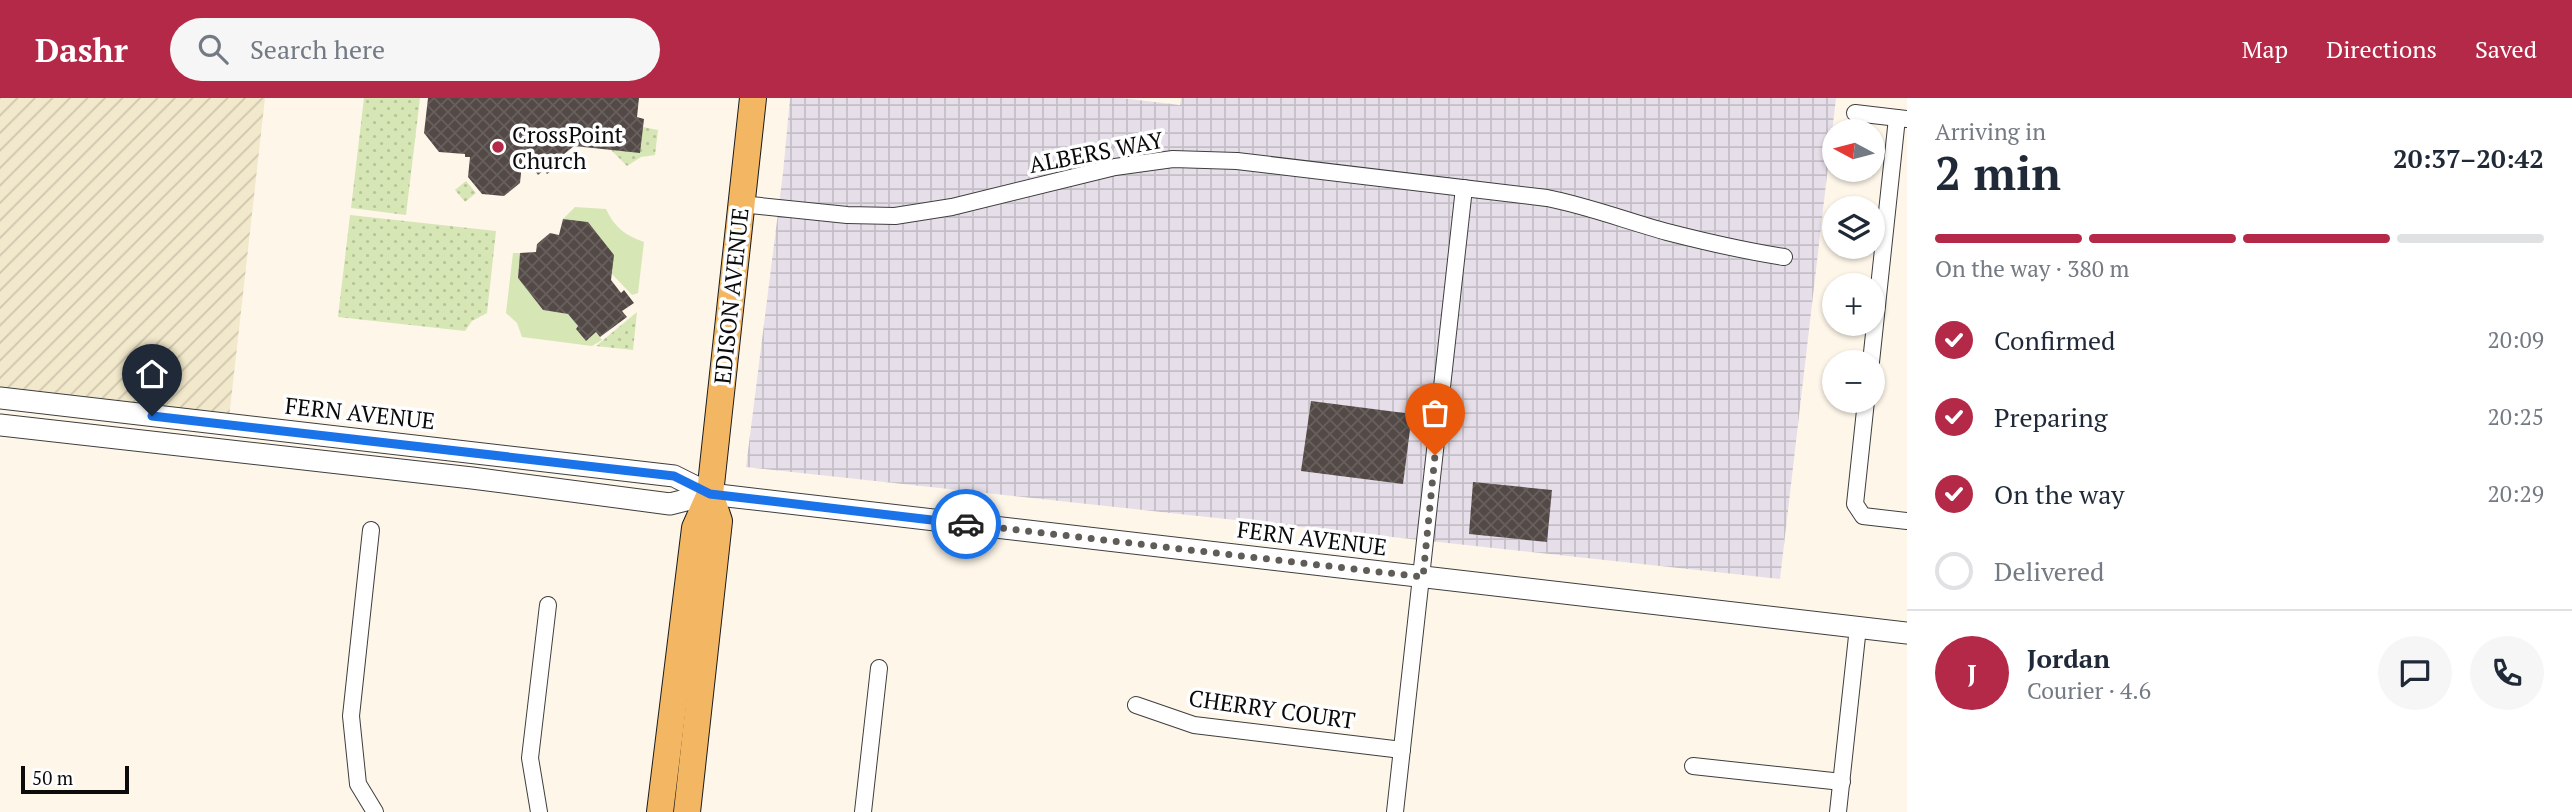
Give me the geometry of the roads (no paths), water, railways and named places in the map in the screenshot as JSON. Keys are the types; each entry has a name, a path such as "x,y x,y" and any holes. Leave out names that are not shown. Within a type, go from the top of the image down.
{"main road":[{"name":"EDISON AVENUE","path":"660,812 695,528 710,494 752,98"},
{"name":"EDISON AVENUE","path":"687,812 719,522 710,494"}],"street":[{"path":"1855,113 1902,118 1873,350"},
{"name":"ALBERS WAY","path":"741,204 847,215 895,216 953,207 1115,167 1173,159 1237,162 1547,198 1586,205 1665,231 1735,249 1784,257"},
{"path":"1395,812 1464,188"},
{"name":"FERN AVENUE","path":"0,398 674,476 710,494 1907,633"},
{"path":"1865,413 1855,504 1863,516 1907,521"},
{"name":"FERN AVENUE","path":"0,425 498,481 670,504 710,494"},
{"path":"371,530 351,716 358,784 375,812"},
{"path":"539,812 530,758 548,606"},
{"path":"1838,812 1858,627"},
{"path":"863,812 879,668"},
{"name":"CHERRY COURT","path":"1136,705 1194,725 1402,750"},
{"path":"1693,766 1842,782"}],"place":[{"name":"CrossPoint Church","path":"498,147"}]}
